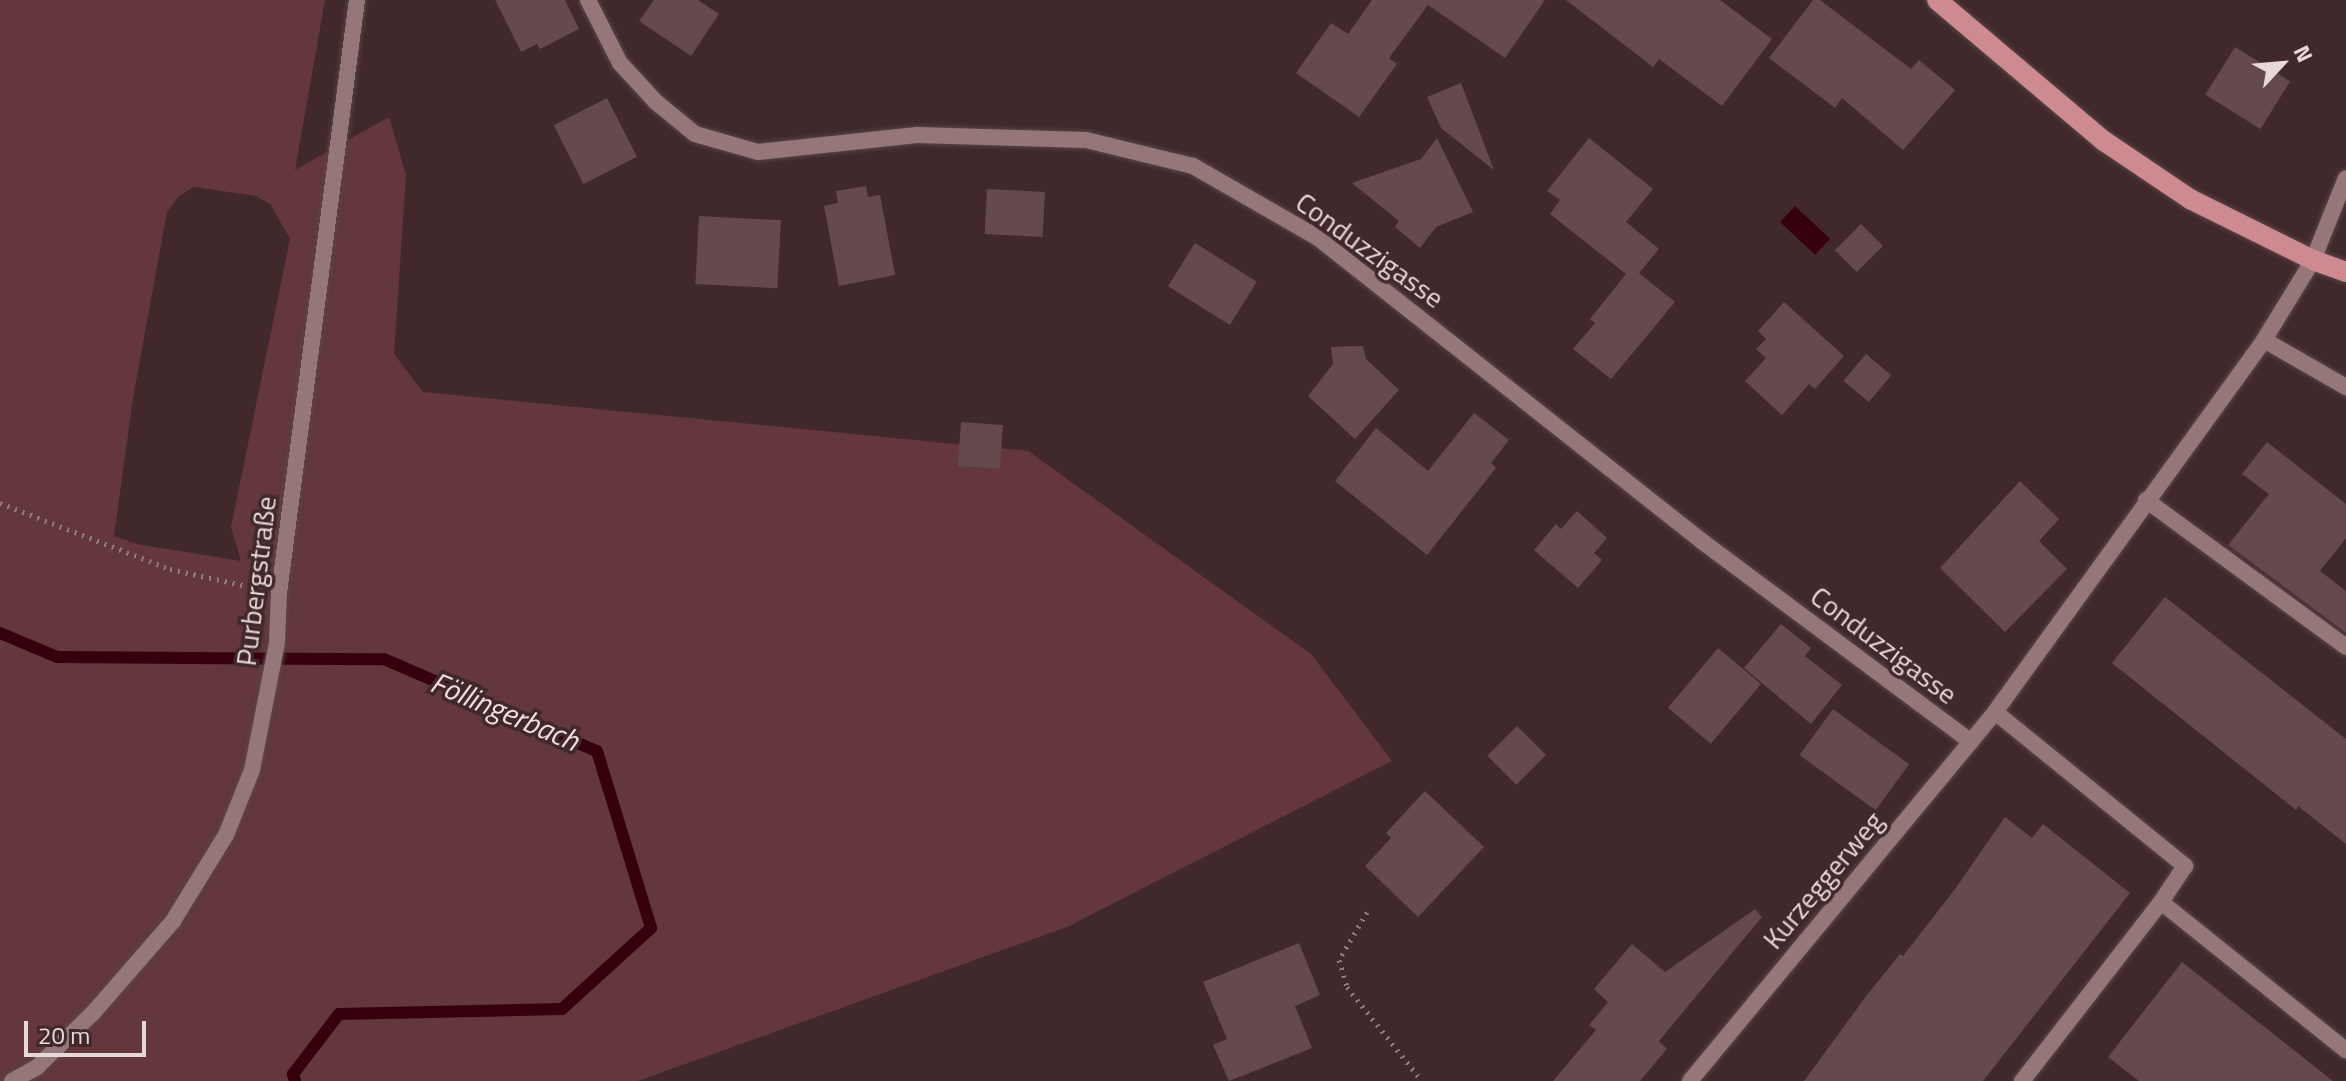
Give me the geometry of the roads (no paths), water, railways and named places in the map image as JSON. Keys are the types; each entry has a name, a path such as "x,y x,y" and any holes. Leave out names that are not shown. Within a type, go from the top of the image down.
{"main road":[{"path":"1937,0 2104,141 2190,199 2313,260 2346,272"}],"street":[{"name":"Purbergstraße","path":"12,1081 37,1067 93,1013 173,921 226,835 252,770 277,642 279,593 357,0"},
{"name":"Conduzzigasse","path":"588,0 620,63 656,102 695,134 758,152 917,135 1070,140 1193,166 1318,238 1703,542 1971,742"},
{"name":"Kurzeggerweg","path":"1690,1081 1995,712 2264,340 2313,260 2346,178"},
{"path":"2264,340 2346,387"},
{"path":"2146,500 2346,647"},
{"path":"1995,712 2185,866 2161,902 2022,1081"},
{"path":"2161,902 2346,1050"}],"waterway":[{"name":"Föllingerbach","path":"0,633 57,657 384,659 597,751 651,928 562,1009 339,1014 293,1074 295,1081"}]}
